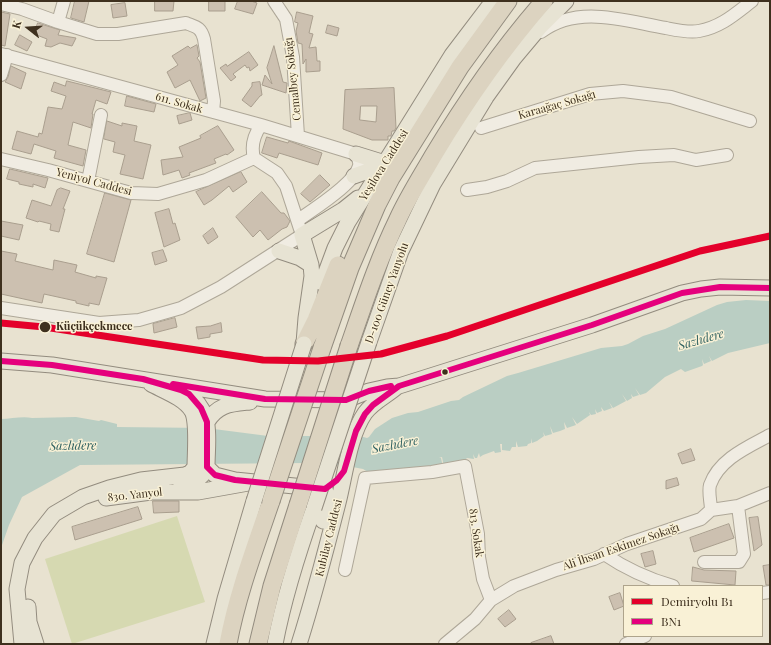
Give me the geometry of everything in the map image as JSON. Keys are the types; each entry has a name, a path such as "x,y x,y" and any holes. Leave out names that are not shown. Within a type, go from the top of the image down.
{"highway":[{"path":"304,344 316,320 351,234 358,221 394,167 427,122 460,67 508,1"},
{"path":"258,644 272,586 306,507 349,346 365,298 385,247 398,218 416,185 469,99 502,52 544,1"},
{"path":"228,644 244,582 335,307 363,235 377,205 407,151"}],"main road":[{"name":"Yeşilova Caddesi","path":"304,344 335,248 348,222 452,55 493,1"},
{"name":"D-100 Güney Yanyolu","path":"276,644 290,580 299,550 306,507 369,342 401,251 427,197 486,97 514,58 566,1"},
{"path":"356,154 385,163"},
{"path":"354,176 379,167 385,163"},
{"path":"214,644 224,599 304,344 312,276 311,265 302,236 343,210 368,190"},
{"path":"280,251 300,258 311,265"},
{"path":"1,361 52,365 265,399 346,400 369,391 399,386 592,325 682,293 720,287 770,288"},
{"path":"144,379 181,390 189,394 201,408 201,467 215,475 235,480 325,489 337,480 344,471"},
{"name":"Kubilay Caddesi","path":"299,644 315,594 344,471 356,431 365,414 372,405 399,386"},
{"path":"201,423 223,406 265,399"},
{"path":"346,400 350,407 356,431"},
{"name":"830. Yanyol","path":"22,644 17,589 22,563 35,538 54,514 83,497 113,487 170,485 194,482 202,476 201,467"},
{"name":"830. Yanyol","path":"36,644 29,622 26,597 27,575 33,557 46,535 72,513 90,503 106,498 151,492 198,492 254,482"},
{"name":"Kubilay Caddesi","path":"291,644 307,587 327,502 325,489"}],"street":[{"path":"58,22 64,1"},
{"name":"Cemalbey Sokağı","path":"274,1 286,20 293,57 298,136"},
{"path":"528,42 556,22 585,15 611,18 682,31 698,32 722,24 752,1"},
{"path":"4,3 97,34 118,34 186,23 202,30 214,101 213,112"},
{"path":"1,75 4,54"},
{"name":"611. Sokak","path":"4,54 261,125 356,154"},
{"name":"Karaağaç Sokağı","path":"482,128 590,94 623,91 671,97 750,121"},
{"path":"88,181 101,115"},
{"path":"1,308 99,323 139,320 181,308 221,287 302,236 286,186 277,173 254,158 253,147 256,131 261,125"},
{"path":"298,220 342,188 354,176 359,166 359,160 356,154"},
{"path":"467,190 487,187 507,181 535,168 638,157 674,155 696,160 727,155"},
{"name":"Yeniyol Caddesi","path":"1,159 48,170 131,193 158,194 206,180 254,158"},
{"path":"770,435 730,458 717,471 710,487 711,510 738,506 770,493"},
{"name":"813. Sokak","path":"345,570 366,478 432,472 465,466 478,534 479,557 483,578 491,600"},
{"path":"704,562 739,562 744,554 738,506"},
{"name":"Ali İhsan Eskimez Sokağı","path":"445,644 474,619 491,600 514,586 556,570 594,559 627,544 701,519 711,510"},
{"path":"604,554 651,583 666,585"},
{"path":"626,644 643,637"}],"green space":[{"path":"177,516 205,602 72,644 45,559"}],"water":[{"name":"Sazlıdere","path":"746,300 770,301 770,343 728,353 712,361 709,356 711,361 704,364 702,359 702,366 685,372 681,369 665,377 646,393 640,395 635,388 639,395 633,397 631,394 632,398 627,401 622,394 626,401 613,408 609,402 612,408 604,411 601,407 602,411 597,413 595,409 596,414 591,415 589,412 590,415 577,424 572,417 576,425 567,428 564,422 565,429 553,433 550,426 552,434 545,436 543,432 544,436 532,443 531,438 531,443 527,446 518,447 516,441 516,447 512,447 510,451 502,450 502,444 500,444 501,452 495,453 494,451 480,457 479,453 477,458 475,458 473,454 474,459 467,458 462,463 452,462 444,467 442,457 439,458 441,458 443,467 368,472 363,469 342,465 331,466 308,463 80,465 22,497 9,525 1,548 1,419 24,417 76,417 99,421 101,420 117,424 117,427 206,428 268,436 340,437 352,434 367,438 375,429 392,418 459,400 507,376 601,348 628,344 643,336 665,329 717,305 727,302"}],"building":[{"path":"75,1 89,1 84,22 71,18"},
{"path":"155,1 174,1 173,11 155,11"},
{"path":"209,1 225,1 225,11 209,11"},
{"path":"238,1 251,1 257,3 253,14 235,9"},
{"path":"125,3 127,16 113,18 111,5"},
{"path":"1,12 10,14 5,46 1,45"},
{"path":"297,12 313,16 309,33 313,34 309,48 316,47 317,61 320,61 320,71 306,72 306,59 303,64 302,44 298,43 296,31 298,23 295,22"},
{"path":"38,23 60,30 58,35 76,38 72,46 60,43 51,47 45,46 47,39 34,34"},
{"path":"328,25 339,28 337,36 326,33"},
{"path":"20,35 32,42 27,51 15,45"},
{"path":"197,45 199,56 197,58 200,62 206,98 200,101 190,80 175,88 167,72 178,65 172,56 188,46 190,48"},
{"path":"274,46 283,82 287,83 286,93 262,85 265,75 272,84 267,68"},
{"path":"249,52 258,65 250,71 249,67 247,68 245,65 233,74 236,77 231,81 220,68 226,64 227,66"},
{"path":"11,66 26,73 21,89 5,82"},
{"path":"67,81 111,92 107,104 96,100 92,114 91,128 73,122 68,145 86,150 83,166 54,158 56,151 34,144 31,154 12,149 17,131 38,137 39,133 42,134 48,107 62,109 66,96 51,91 54,82 65,86"},
{"path":"260,82 262,95 251,107 242,100 252,86 252,83"},
{"path":"394,88 396,128 392,131 391,136 388,136 388,140 372,140 343,129 345,90","holes":["361,106 377,106 376,122 360,120"]},
{"path":"127,96 156,104 154,112 125,106"},
{"path":"190,113 192,120 179,124 177,116"},
{"path":"107,121 122,126 122,123 137,126 134,141 151,145 143,179 120,174 125,155 113,152 115,142 104,139"},
{"path":"218,126 234,150 227,155 226,154 214,159 216,163 189,173 190,175 182,178 179,170 163,175 161,160 183,157 179,147 201,138 200,136"},
{"path":"267,137 288,143 289,141 322,153 318,165 279,153 277,158 262,153"},
{"path":"10,169 48,178 45,188 33,184 33,187 19,184 19,182 7,179"},
{"path":"241,172 247,182 233,192 229,186 204,205 196,192"},
{"path":"320,175 330,185 310,202 301,194"},
{"path":"61,188 70,191 63,209 65,209 59,232 50,230 51,224 26,218 32,200 51,206 57,190"},
{"path":"262,192 281,213 284,213 290,221 287,227 268,240 260,230 253,237 236,217"},
{"path":"105,193 131,200 114,262 87,254"},
{"path":"169,209 173,224 175,223 180,240 164,247 155,213"},
{"path":"1,221 23,225 19,240 1,236"},
{"path":"213,228 218,237 208,244 203,236"},
{"path":"163,250 167,261 155,265 152,253"},
{"path":"1,251 17,254 15,261 53,270 54,260 77,265 75,272 96,278 96,276 107,278 99,305 89,303 89,306 76,303 76,301 44,294 42,303 1,294"},
{"path":"175,318 177,327 154,333 153,324"},
{"path":"221,323 222,332 210,334 210,337 198,339 196,327 210,326"},
{"path":"691,449 695,460 682,464 678,454"},
{"path":"677,478 679,485 666,489 666,481"},
{"path":"153,501 179,501 179,512 154,513"},
{"path":"138,507 142,519 75,540 72,527"},
{"path":"758,517 762,545 754,551 749,518"},
{"path":"729,524 734,538 694,552 690,538"},
{"path":"653,551 656,564 645,567 641,554"},
{"path":"770,565 770,585 766,585 763,566"},
{"path":"693,567 704,570 736,571 735,585 692,581"},
{"path":"620,593 623,606 614,610 609,597"},
{"path":"509,610 516,619 505,627 498,619"},
{"path":"551,636 554,644 531,644 531,643"}],"rail line":[{"name":"B1","path":"1,323 44,327 263,360 318,361 381,354 447,336 700,251 770,236"}],"transit line":[{"name":"BN1","path":"1,361 52,365 143,379 181,390 189,394 201,408 207,422 207,467 215,475 235,480 325,489 337,480 344,471 356,431 365,414 373,405 399,386 592,325 682,293 720,287 770,288"},
{"name":"BN1","path":"173,384 265,399 346,400 369,391 391,386"}],"place":[{"name":"Küçükçekmece","path":"45,327"}]}
